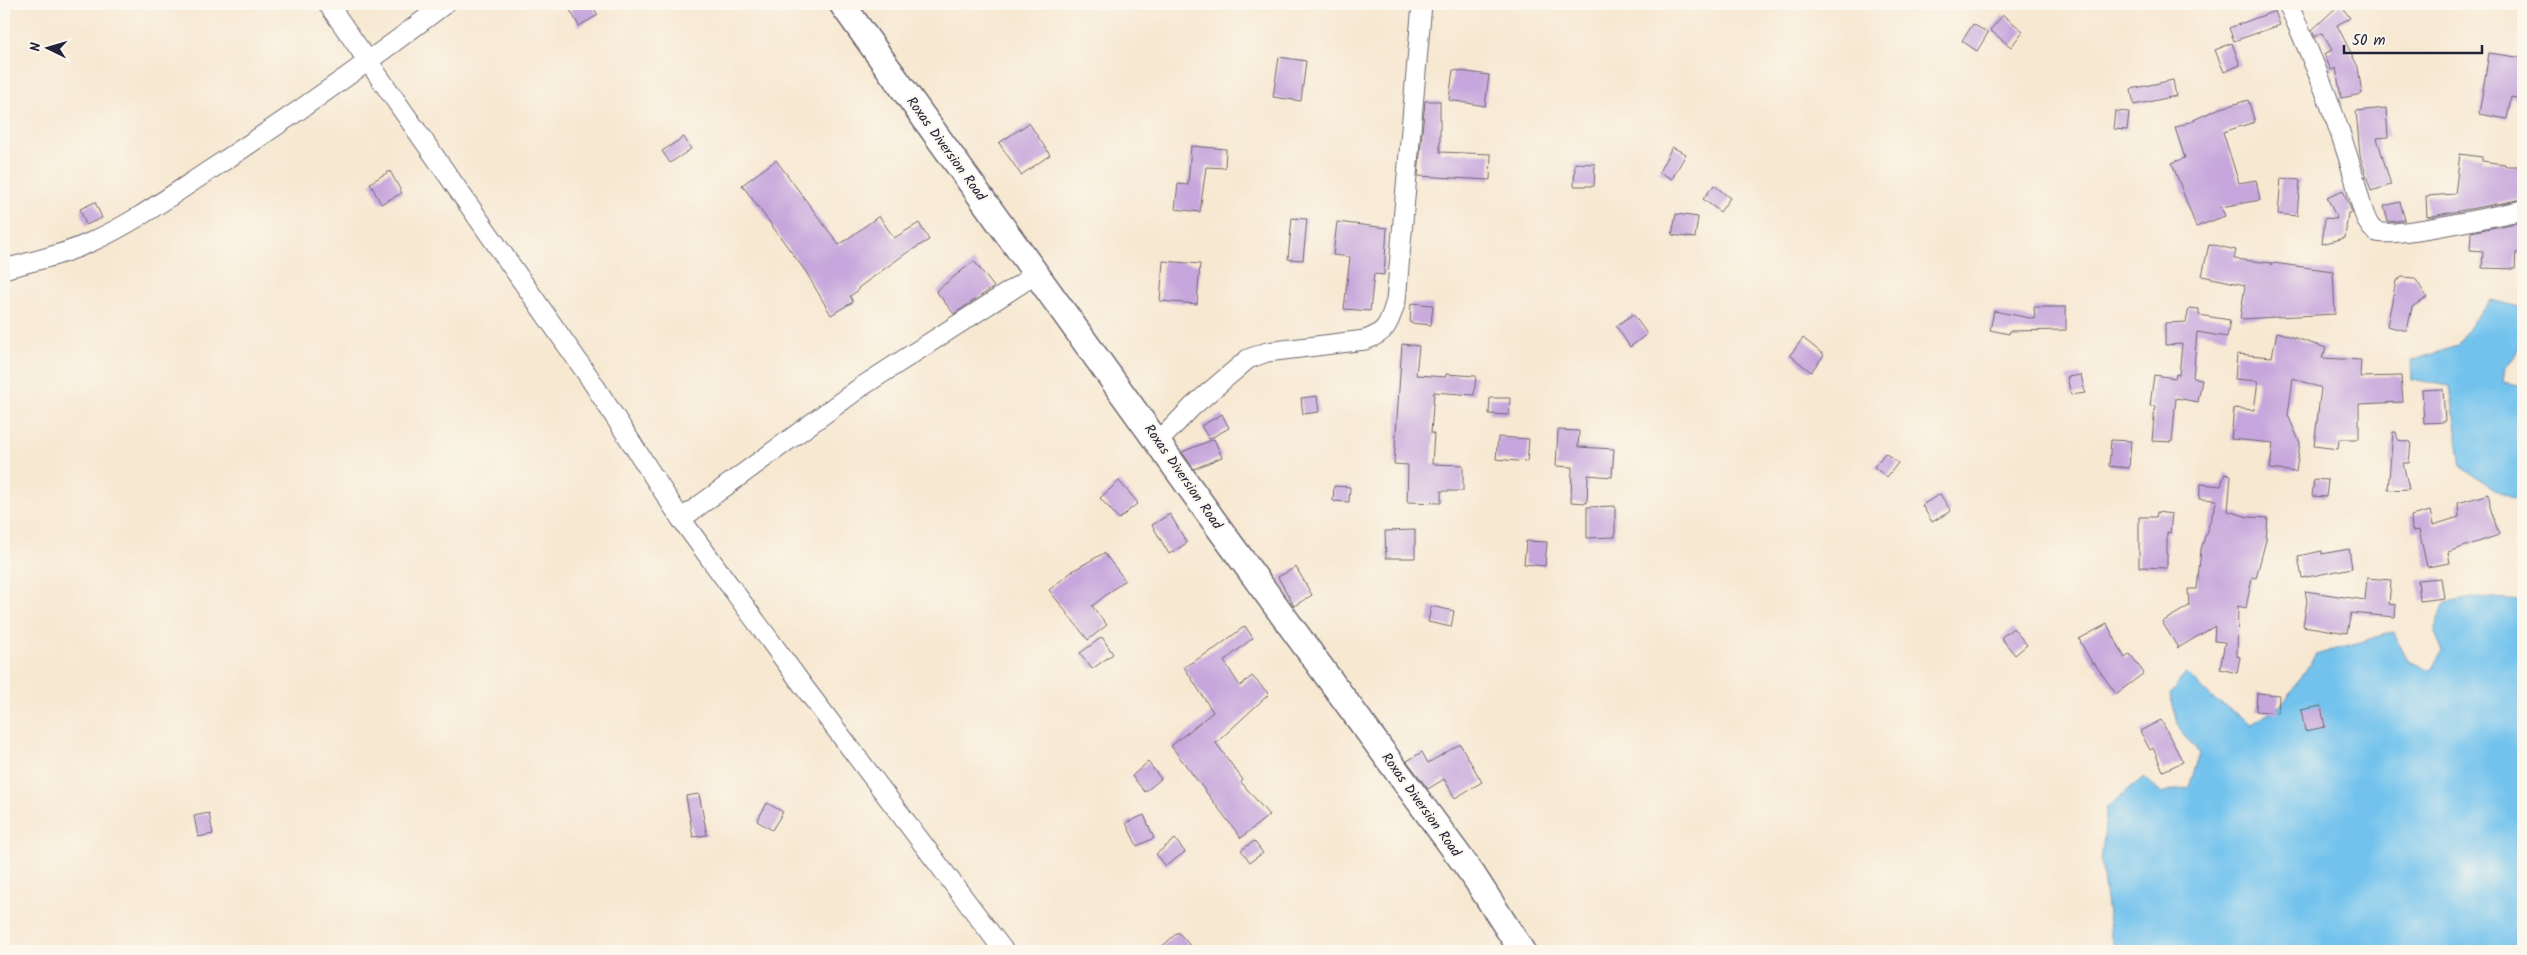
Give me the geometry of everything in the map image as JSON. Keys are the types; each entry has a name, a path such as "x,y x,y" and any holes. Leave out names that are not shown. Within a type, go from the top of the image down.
{"main road":[{"name":"Roxas Diversion Road","path":"842,4 1473,875 1522,951"}],"street":[{"path":"328,4 587,374 681,519 804,687 1004,951"},
{"path":"4,269 44,259 89,243 126,225 291,117 445,4"},
{"path":"1158,442 1193,406 1248,359 1266,352 1365,340 1380,335 1388,324 1396,301 1422,4"},
{"path":"2288,4 2320,74 2344,143 2366,218 2374,231 2406,230 2523,210"},
{"path":"681,519 861,387 1036,274"}],"water":[{"path":"2491,300 2523,308 2521,341 2515,355 2505,367 2503,382 2523,386 2523,503 2501,493 2461,467 2450,386 2412,380 2411,361 2457,346 2473,321"},
{"path":"2478,597 2523,600 2523,929 2521,931 2520,951 2116,951 2111,937 2101,862 2107,807 2144,777 2162,793 2189,787 2200,754 2180,730 2170,695 2186,672 2212,698 2252,724 2282,705 2316,655 2393,632 2407,659 2431,670 2443,652 2434,629 2445,603"}],"building":[{"path":"581,4 591,4 598,15 579,26 570,10"},
{"path":"2340,4 2350,18 2337,25 2358,67 2362,94 2341,98 2336,68 2331,70 2324,54 2332,50 2322,33 2315,37 2312,30"},
{"path":"2275,11 2280,25 2234,41 2229,28"},
{"path":"2003,15 2023,31 2011,47 1990,30"},
{"path":"1973,24 1988,33 1977,51 1962,41"},
{"path":"2232,43 2240,65 2224,72 2215,50"},
{"path":"2489,53 2523,58 2523,99 2511,97 2507,119 2479,114"},
{"path":"1279,57 1306,61 1301,101 1273,97"},
{"path":"1453,70 1489,75 1485,106 1449,100"},
{"path":"2173,80 2176,96 2134,105 2131,89"},
{"path":"2248,100 2255,122 2223,132 2239,183 2256,180 2260,200 2221,207 2225,216 2196,227 2172,163 2185,158 2175,128 2218,109"},
{"path":"1425,101 1440,101 1440,152 1491,154 1490,180 1418,176"},
{"path":"2386,108 2388,137 2377,138 2391,185 2371,191 2360,155 2356,111"},
{"path":"2115,111 2129,112 2127,130 2113,129"},
{"path":"1029,123 1050,155 1021,175 999,143"},
{"path":"684,137 691,149 670,163 662,151"},
{"path":"1191,146 1226,149 1225,168 1206,167 1200,212 1175,209 1178,184 1188,185"},
{"path":"1672,147 1686,154 1672,179 1659,172"},
{"path":"2460,154 2482,157 2482,161 2505,164 2505,166 2523,166 2523,199 2427,217 2426,196 2455,194"},
{"path":"776,160 839,245 879,216 894,238 919,223 929,240 905,254 858,288 859,290 850,296 853,302 831,315 806,272 742,185"},
{"path":"1575,163 1595,164 1594,186 1574,186"},
{"path":"390,171 402,193 381,204 370,183"},
{"path":"2281,178 2300,180 2297,216 2278,214"},
{"path":"1714,185 1730,198 1720,212 1703,199"},
{"path":"2343,190 2352,212 2348,213 2345,238 2322,244 2325,218 2337,219 2327,197"},
{"path":"95,202 102,218 86,225 80,209"},
{"path":"2400,202 2405,220 2388,222 2384,206"},
{"path":"1676,214 1698,217 1695,238 1672,235"},
{"path":"1292,218 1307,219 1303,260 1288,259"},
{"path":"1337,222 1387,228 1384,275 1374,274 1370,311 1344,309 1350,257 1333,255"},
{"path":"2521,222 2521,253 2516,253 2515,269 2482,268 2483,251 2470,250 2471,232"},
{"path":"2209,244 2236,250 2234,259 2333,271 2335,314 2240,319 2245,285 2202,276"},
{"path":"974,261 994,287 954,314 936,291"},
{"path":"1163,261 1200,264 1197,304 1160,301"},
{"path":"2402,277 2415,278 2427,297 2412,307 2407,331 2387,326 2396,281"},
{"path":"1411,303 1433,305 1431,325 1410,323"},
{"path":"2034,307 2066,307 2066,330 2010,331 2009,334 1990,330 1994,311 2035,319"},
{"path":"2189,308 2199,309 2199,315 2230,320 2227,337 2197,332 2193,378 2202,379 2198,402 2176,398 2172,442 2152,441 2155,406 2150,406 2154,375 2175,378 2176,374 2179,375 2182,344 2165,345 2165,323 2186,322"},
{"path":"1633,314 1647,334 1630,347 1616,326"},
{"path":"2277,332 2326,348 2322,358 2361,360 2360,377 2401,376 2403,402 2359,404 2359,439 2339,439 2338,449 2314,446 2321,388 2293,378 2288,415 2300,443 2296,472 2270,469 2273,443 2231,439 2234,408 2254,410 2258,381 2235,379 2237,354 2272,357"},
{"path":"1803,338 1824,355 1811,372 1790,355"},
{"path":"1402,344 1419,346 1416,375 1476,376 1474,395 1434,392 1431,433 1434,433 1432,464 1463,465 1463,491 1441,491 1441,503 1407,502 1408,465 1394,464"},
{"path":"2081,375 2085,393 2071,395 2067,377"},
{"path":"2443,389 2445,422 2424,423 2422,390"},
{"path":"1317,396 1319,412 1303,414 1301,398"},
{"path":"1490,398 1510,398 1509,415 1489,414"},
{"path":"1222,414 1229,428 1209,439 1201,426"},
{"path":"1558,430 1579,431 1578,447 1614,449 1612,477 1588,475 1587,503 1571,502 1572,467 1556,466"},
{"path":"2393,432 2396,432 2398,440 2411,442 2409,463 2403,463 2409,489 2388,490"},
{"path":"1498,437 1529,439 1527,462 1496,459"},
{"path":"1214,439 1222,457 1194,469 1182,452"},
{"path":"2111,440 2131,441 2129,468 2109,466"},
{"path":"1885,453 1898,463 1887,477 1874,467"},
{"path":"2225,473 2231,475 2228,511 2248,517 2268,518 2266,540 2256,578 2252,577 2246,608 2238,606 2237,656 2240,657 2237,673 2220,669 2225,642 2214,641 2215,626 2178,648 2162,622 2189,606 2188,589 2197,589 2201,549 2217,500 2199,499 2201,484 2221,486"},
{"path":"2314,479 2328,480 2326,497 2312,496"},
{"path":"1119,481 1138,503 1119,519 1100,498"},
{"path":"1334,486 1350,487 1349,502 1333,501"},
{"path":"1940,494 1951,511 1932,522 1922,505"},
{"path":"2489,494 2490,507 2499,535 2448,552 2450,563 2427,567 2419,530 2412,531 2411,516 2430,511 2433,525 2459,517 2458,503"},
{"path":"1615,506 1615,537 1587,538 1587,507"},
{"path":"2157,512 2172,514 2170,533 2167,532 2167,568 2139,567 2139,517 2156,517"},
{"path":"1170,514 1187,543 1169,554 1152,525"},
{"path":"1415,530 1415,558 1386,558 1385,531"},
{"path":"1526,541 1547,542 1545,566 1524,564"},
{"path":"2349,549 2352,568 2302,578 2298,556 2322,551 2322,554"},
{"path":"1104,553 1125,580 1092,606 1107,625 1088,640 1049,590 1074,570"},
{"path":"1296,567 1312,595 1294,606 1278,577"},
{"path":"2367,578 2391,580 2389,604 2396,605 2395,617 2351,613 2347,633 2303,626 2307,601 2305,591 2365,600"},
{"path":"2441,578 2444,598 2420,601 2418,580"},
{"path":"1431,606 1454,611 1451,627 1428,622"},
{"path":"2107,624 2125,658 2130,654 2144,673 2116,694 2094,663 2092,663 2079,639"},
{"path":"1245,626 1253,638 1224,661 1240,686 1252,676 1269,694 1216,743 1243,780 1241,782 1269,815 1241,838 1171,746 1213,712 1184,667 1216,648"},
{"path":"2013,628 2027,645 2015,655 2001,638"},
{"path":"1102,637 1113,654 1092,669 1080,653"},
{"path":"2257,693 2279,695 2278,713 2256,711"},
{"path":"2321,706 2325,727 2305,731 2301,710"},
{"path":"2161,720 2183,762 2163,771 2153,748 2150,750 2140,731"},
{"path":"1460,744 1482,782 1455,798 1444,779 1428,789 1407,761 1422,752 1428,763"},
{"path":"1148,762 1161,779 1145,792 1132,776"},
{"path":"699,794 707,835 693,837 686,796"},
{"path":"767,803 783,812 772,830 757,821"},
{"path":"209,813 213,834 198,837 194,816"},
{"path":"1144,815 1154,838 1137,846 1126,823"},
{"path":"1175,839 1185,852 1166,866 1156,854"},
{"path":"1254,841 1263,853 1250,862 1241,850"},
{"path":"1178,932 1195,951 1157,951"}]}
